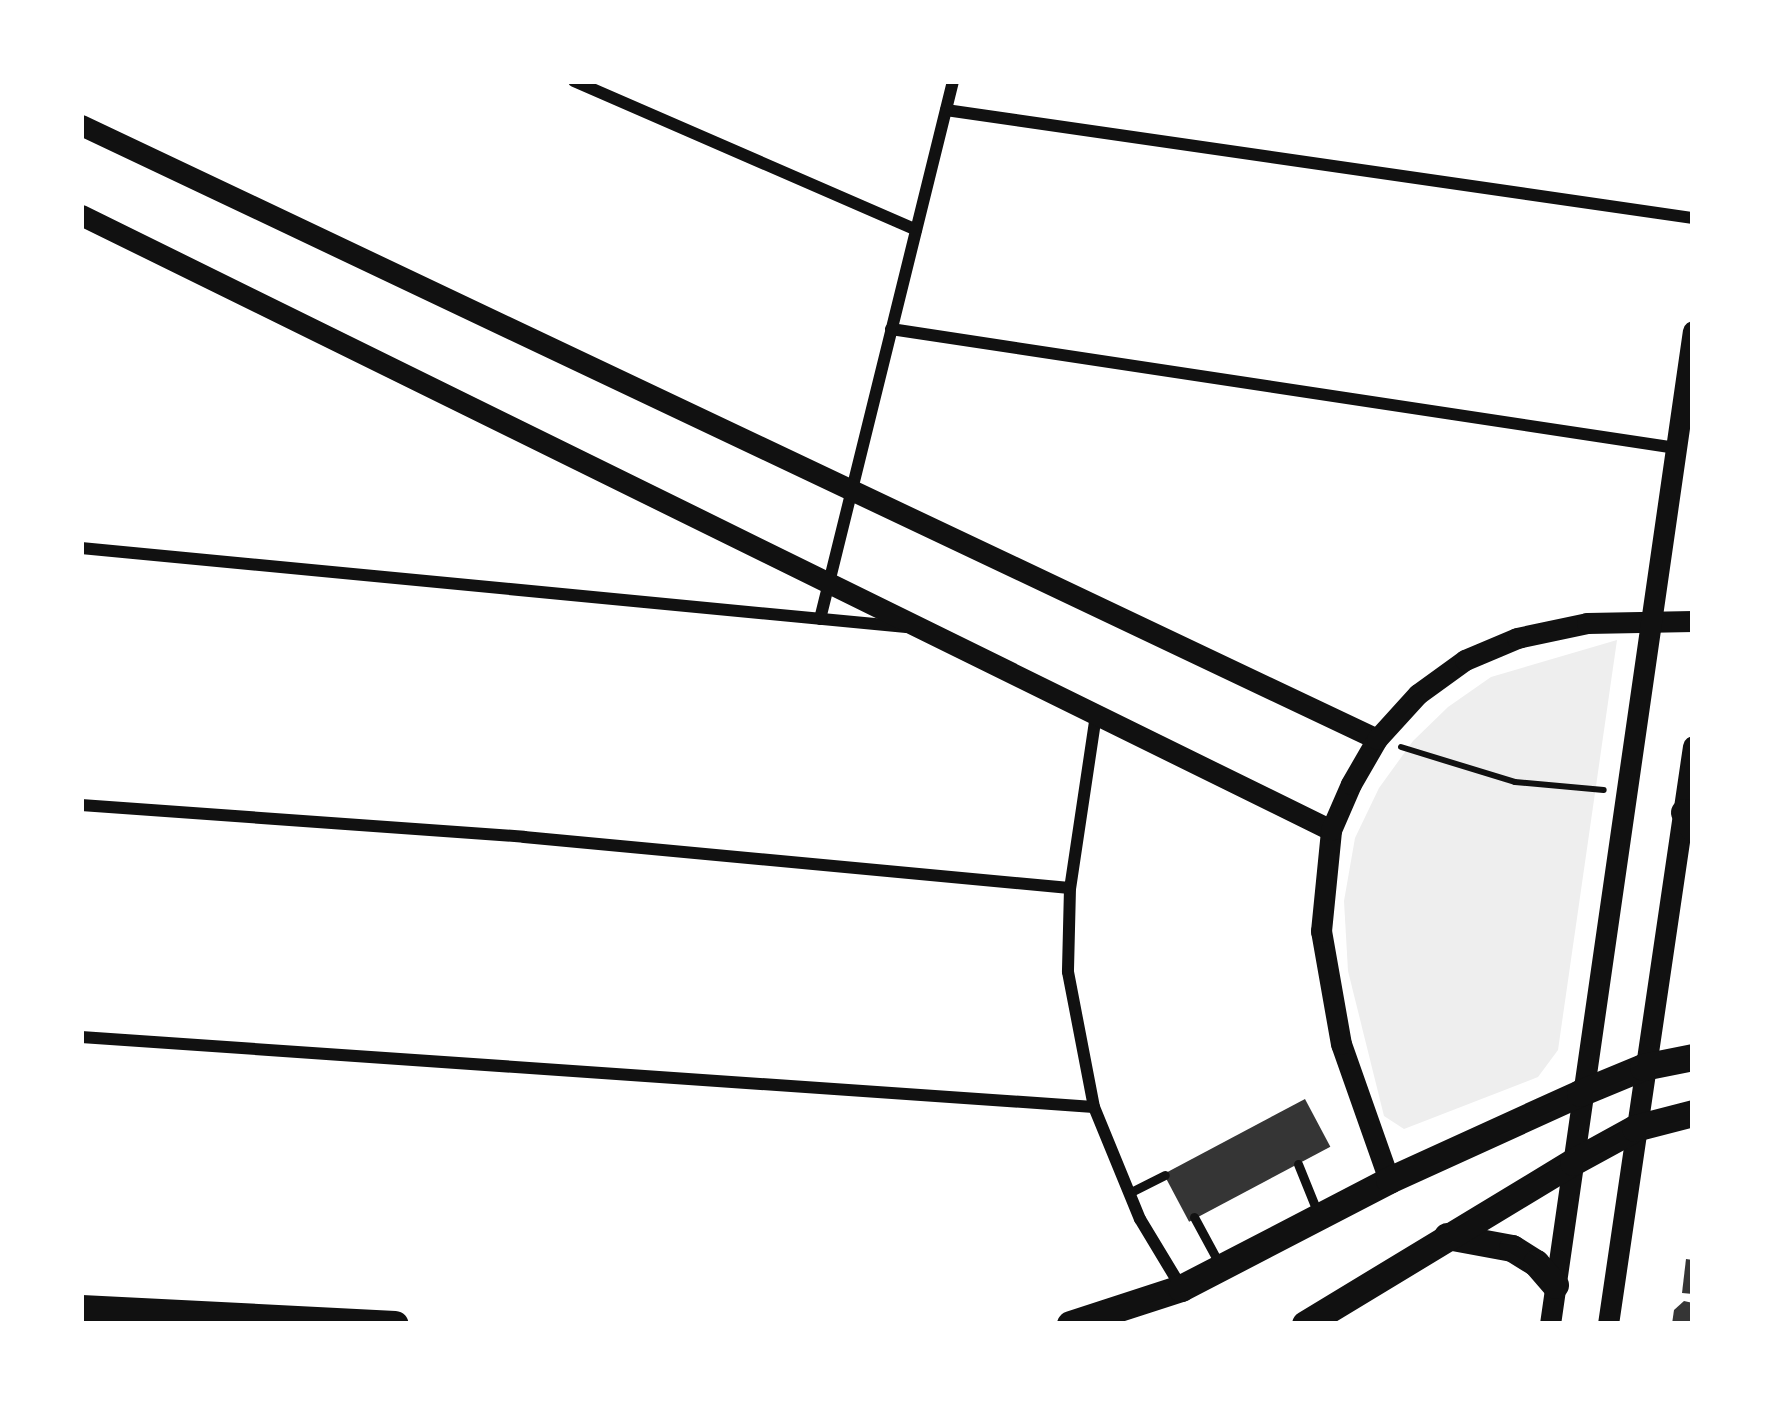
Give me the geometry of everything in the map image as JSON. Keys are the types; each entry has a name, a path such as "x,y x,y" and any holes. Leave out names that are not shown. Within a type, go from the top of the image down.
{"main road":[{"path":"1070,1324 1181,1288 1389,1180 1643,1066 1693,1057"},
{"path":"1305,1324 1635,1128 1693,1113"},
{"path":"1447,1236 1512,1249 1536,1263 1555,1285"},
{"path":"81,1308 395,1324"}],"street":[{"path":"574,81 916,230"},
{"path":"820,619 953,81"},
{"path":"946,110 1693,218"},
{"path":"81,125 1377,739"},
{"path":"81,215 1331,830"},
{"path":"891,328 1676,448"},
{"path":"1550,1324 1693,331"},
{"path":"81,548 919,628"},
{"path":"1389,1180 1354,1089 1329,990 1322,931 1331,830 1377,739 1418,694 1482,652 1516,638 1587,622 1693,621"},
{"path":"1096,715 1070,888 1068,972 1094,1107 1129,1192 1181,1288"},
{"path":"1608,1324 1643,1066 1688,820 1693,746"},
{"path":"81,805 524,837 1070,888"},
{"path":"81,1036 1094,1107"}],"lane":[{"path":"1298,1164 1319,1216"},
{"path":"1129,1192 1165,1175"},
{"path":"1194,1217 1221,1268"}],"path":[{"path":"1377,739 1515,782 1625,792"}],"shaded area":[{"path":"1617,640 1558,1050 1538,1077 1404,1129 1384,1116 1348,971 1344,901 1355,838 1379,788 1413,741 1448,707 1491,677"}],"building":[{"path":"1305,1099 1330,1147 1189,1222 1164,1174"},
{"path":"1686,1259 1693,1260 1693,1294 1682,1293"},
{"path":"1684,1301 1693,1303 1693,1324 1672,1324 1674,1310"}]}
